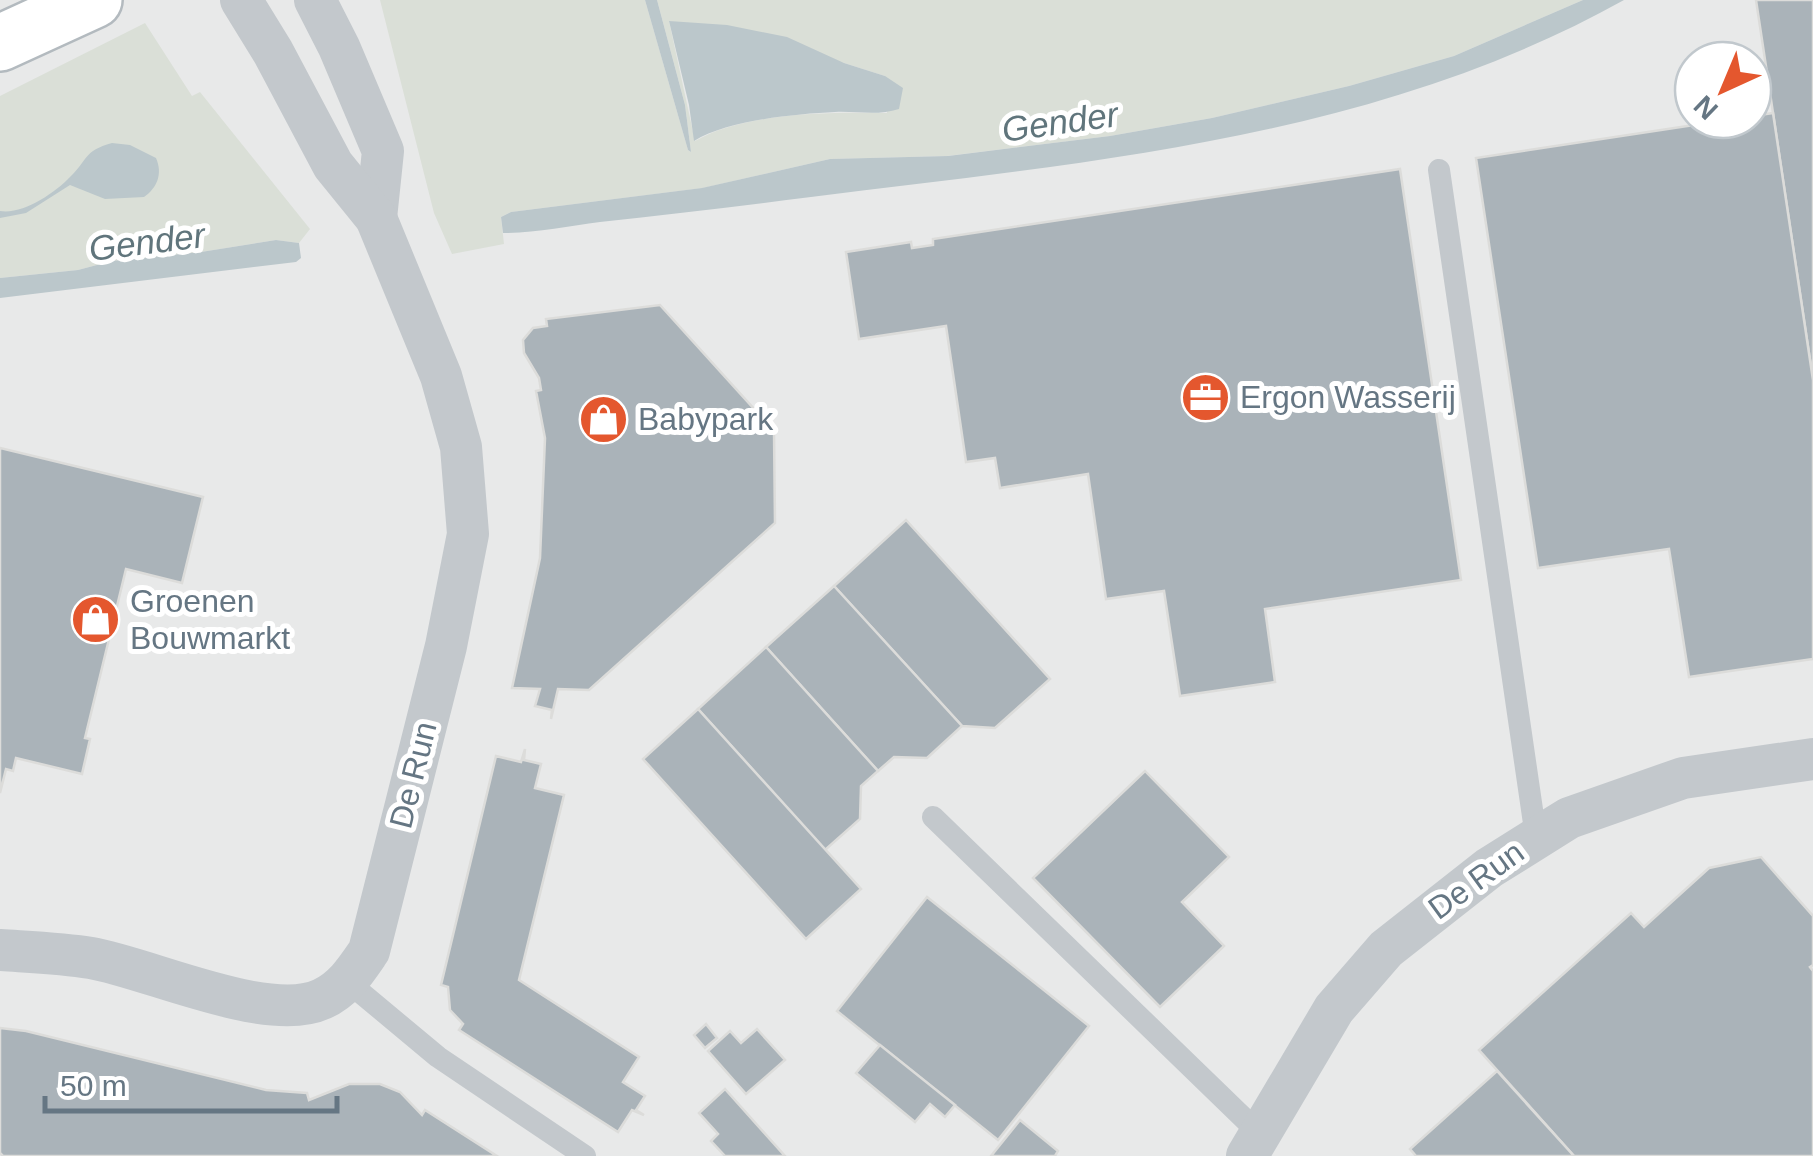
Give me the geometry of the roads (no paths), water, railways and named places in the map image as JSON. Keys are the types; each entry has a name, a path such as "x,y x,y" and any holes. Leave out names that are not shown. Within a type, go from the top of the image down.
{"main road":[{"path":"0,42 94,0"}],"street":[{"name":"De Run","path":"241,0 274,52 332,165 376,218 441,376 461,447 468,534 446,646 369,951 348,982"},
{"name":"De Run","path":"315,0 383,151 376,218"},
{"name":"De Run","path":"1252,1144 1334,1008 1386,949 1488,868 1568,818 1682,778 1813,758"},
{"path":"0,950 92,958 202,989 283,1006 320,1000 348,982"}],"lane":[{"path":"1439,170 1536,837"},
{"path":"932,816 1252,1144"},
{"path":"348,982 438,1057 585,1156"}],"place":[{"name":"Ergon Wasserij","path":"1205,397"},
{"name":"Babypark","path":"603,419"},
{"name":"Groenen Bouwmarkt","path":"95,619"}],"water label":[{"name":"Gender","path":"1060,122"},
{"name":"Gender","path":"147,242"}]}
